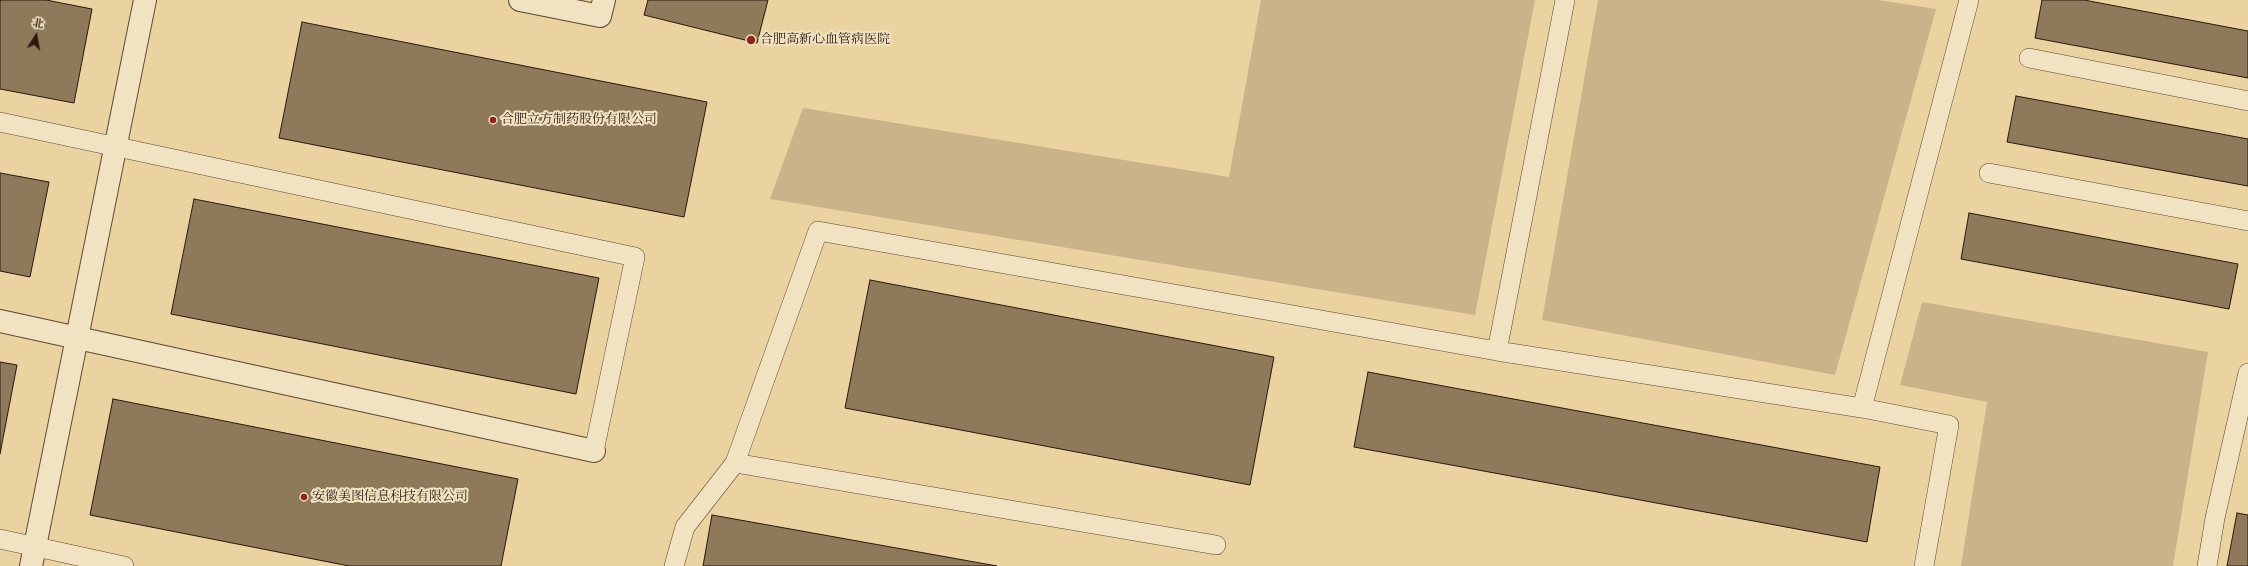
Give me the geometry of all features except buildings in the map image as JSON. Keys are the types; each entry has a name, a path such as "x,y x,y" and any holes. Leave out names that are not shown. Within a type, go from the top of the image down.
{"street":[{"path":"33,556 145,0"},
{"path":"520,0 600,16 604,0"},
{"path":"0,321 594,451"}],"lane":[{"path":"1497,351 1565,0"},
{"path":"1862,408 1969,0"},
{"path":"2029,58 2248,100"},
{"path":"0,122 116,145 635,257 594,451"},
{"path":"1989,173 2248,221"},
{"path":"674,566 685,527 735,463 818,231 1497,351 1862,408 1949,425 1924,566"},
{"path":"2207,566 2215,518 2248,373"},
{"path":"735,463 1216,545"},
{"path":"0,539 33,556 124,566"}],"shaded area":[{"path":"1261,0 1535,0 1475,315 770,199 803,108 1229,177"},
{"path":"1598,0 1878,0 1936,9 1835,375 1542,320"},
{"path":"1922,302 2208,352 2173,566 1961,566 1987,402 1900,385"}],"place":[{"name":"合肥高新心血管病医院","path":"751,40"},
{"name":"合肥立方制药股份有限公司","path":"493,120"},
{"name":"安徽美图信息科技有限公司","path":"304,497"}]}
